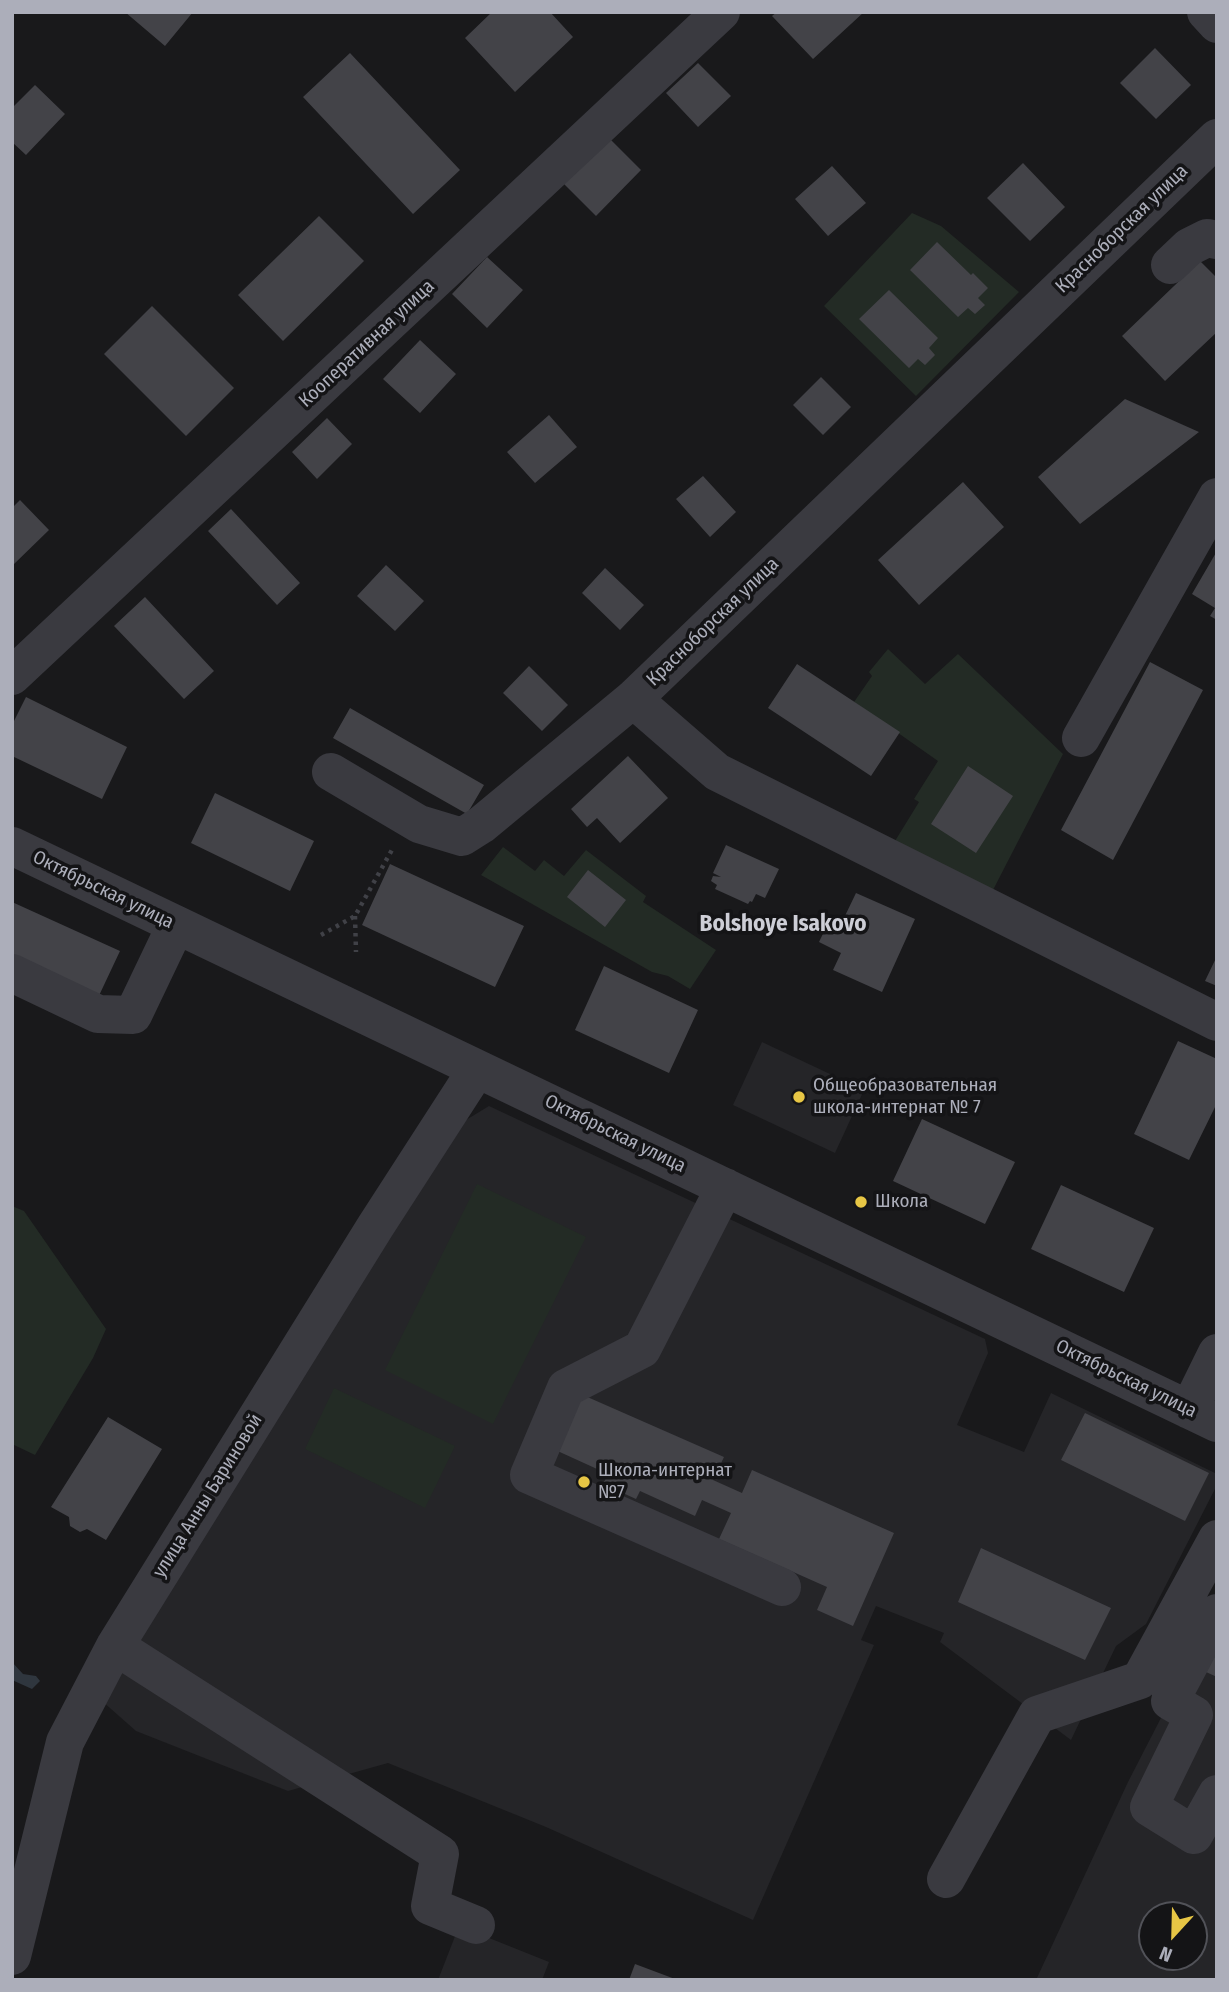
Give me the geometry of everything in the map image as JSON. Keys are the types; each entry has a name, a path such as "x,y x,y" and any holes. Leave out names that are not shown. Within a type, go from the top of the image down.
{"street":[{"name":"Кооперативная улица","path":"12,676 721,12"},
{"path":"1206,12 1217,24"},
{"name":"Красноборская улица","path":"1217,138 633,699 717,772 1217,1022"},
{"path":"1170,265 1189,247 1207,238 1217,240"},
{"path":"1081,738 1217,497"},
{"path":"331,772 419,824 462,837 481,825 633,699"},
{"name":"Октябрьская улица","path":"12,846 1203,1416"},
{"path":"12,973 98,1014 133,1015 177,925"},
{"name":"улица Анны Бариновой","path":"12,1956 65,1742 115,1646 375,1227 477,1069"},
{"path":"725,1187 642,1349 566,1388 529,1475 782,1587"},
{"path":"1203,1416 1217,1353"},
{"path":"946,1879 1037,1715 1140,1680 1217,1539"},
{"path":"1217,1613 1170,1701 1194,1715 1149,1807 1195,1835 1217,1794"},
{"path":"115,1646 440,1854 430,1906 476,1925"}],"path":[{"path":"356,952 355,916 395,844 419,824"},
{"path":"321,935 355,916"}],"shaded area":[{"path":"912,213 941,226 1019,292 916,396 824,306"},
{"path":"888,649 925,684 958,654 1063,754 993,890 895,841 919,802 914,799 938,761 854,702 872,676 869,672"},
{"path":"503,847 535,871 544,860 564,876 586,850 646,896 643,902 716,950 690,989 668,976 652,972 481,875"},
{"name":"Общеобразовательная школа-интернат № 7","path":"762,1042 864,1090 835,1153 733,1105"},
{"name":"Школа-интернат №7","path":"489,1106 985,1339 988,1353 957,1425 1024,1452 1051,1393 1217,1474 1217,1485 1146,1624 1116,1646 1071,1740 940,1642 944,1633 876,1606 861,1640 874,1645 753,1920 546,1827 388,1763 288,1791 136,1731 102,1701 447,1142 466,1120"},
{"path":"477,1184 586,1237 493,1424 385,1370"},
{"path":"12,1206 24,1211 106,1329 93,1358 35,1455 12,1444"},
{"path":"334,1388 455,1446 425,1508 305,1449"},
{"path":"1217,1609 1217,1980 1036,1980 1128,1782"},
{"path":"12,1662 23,1674 36,1676 40,1681 32,1689 12,1680"},
{"path":"459,1926 549,1962 542,1980 438,1980"}],"building":[{"path":"125,12 193,12 165,46"},
{"path":"492,12 550,12 573,37 515,92 465,38"},
{"path":"777,12 864,12 813,59 772,16"},
{"path":"1155,48 1191,85 1156,119 1120,83"},
{"path":"350,53 460,170 413,214 303,97"},
{"path":"698,63 731,96 698,127 666,93"},
{"path":"35,85 65,114 26,155 12,142 12,108"},
{"path":"609,138 641,170 596,216 564,184"},
{"path":"1023,163 1065,207 1030,241 987,198"},
{"path":"832,166 866,203 828,236 795,199"},
{"path":"319,216 364,261 283,341 238,295"},
{"path":"937,242 988,288 978,298 985,305 975,314 968,308 958,317 910,270"},
{"path":"487,257 523,290 487,328 452,294"},
{"path":"1200,261 1217,278 1217,332 1165,381 1122,336"},
{"path":"889,290 938,338 929,348 935,355 925,365 918,359 909,368 859,319"},
{"path":"152,306 234,388 186,436 104,354"},
{"path":"420,340 456,374 420,413 383,379"},
{"path":"821,377 851,407 823,435 793,405"},
{"path":"1125,399 1199,432 1080,524 1038,477"},
{"path":"549,415 577,447 535,483 507,452"},
{"path":"327,418 352,444 317,479 292,452"},
{"path":"703,476 736,512 710,537 676,499"},
{"path":"963,482 1004,527 919,605 878,560"},
{"path":"20,500 49,530 12,566 12,508"},
{"path":"231,509 300,583 277,605 208,531"},
{"path":"1217,551 1217,620 1210,616 1215,608 1192,594"},
{"path":"386,565 424,601 395,631 357,596"},
{"path":"605,568 644,605 620,630 582,593"},
{"path":"145,597 214,671 184,699 114,626"},
{"path":"1150,662 1203,690 1113,860 1061,830"},
{"path":"797,664 900,732 871,776 768,708"},
{"path":"529,666 568,705 542,731 503,693"},
{"path":"26,697 127,747 102,799 12,756 12,725"},
{"path":"350,708 484,785 467,814 333,738"},
{"path":"628,756 668,798 620,843 597,818 587,827 571,809"},
{"path":"968,766 1013,796 976,853 931,824"},
{"path":"215,793 314,841 290,891 191,843"},
{"path":"726,845 779,869 765,898 756,894 748,904 715,889 717,885 711,881 713,876 721,877 713,873"},
{"path":"390,864 524,926 495,987 362,925"},
{"path":"588,870 626,900 605,927 567,897"},
{"path":"856,893 915,919 882,992 833,970 841,953 819,942 832,915 843,920"},
{"path":"12,902 120,951 96,1002 12,965"},
{"path":"1217,956 1217,986 1205,981"},
{"path":"604,966 698,1010 669,1073 575,1030"},
{"path":"1178,1041 1217,1059 1217,1103 1189,1160 1134,1134"},
{"path":"922,1119 1015,1162 985,1224 893,1181"},
{"path":"1061,1185 1154,1228 1124,1292 1031,1249"},
{"path":"576,1392 724,1457 713,1480 742,1493 752,1470 894,1533 853,1626 817,1610 827,1587 719,1539 731,1513 702,1500 695,1516 640,1491 636,1499 603,1484 608,1474 551,1448"},
{"path":"1085,1413 1209,1473 1185,1521 1061,1460"},
{"path":"108,1417 162,1449 106,1540 87,1529 80,1532 70,1526 69,1517 51,1507"},
{"path":"981,1548 1111,1608 1085,1660 958,1602"},
{"path":"1217,1652 1217,1677 1206,1672"},
{"path":"635,1964 675,1979 675,1980 629,1980"}],"place":[{"name":"Общеобразовательная школа-интернат № 7","path":"799,1097"},
{"name":"Школа","path":"861,1202"},
{"name":"Школа-интернат №7","path":"584,1482"}],"district":[{"name":"Bolshoye Isakovo","path":"783,925"}]}
